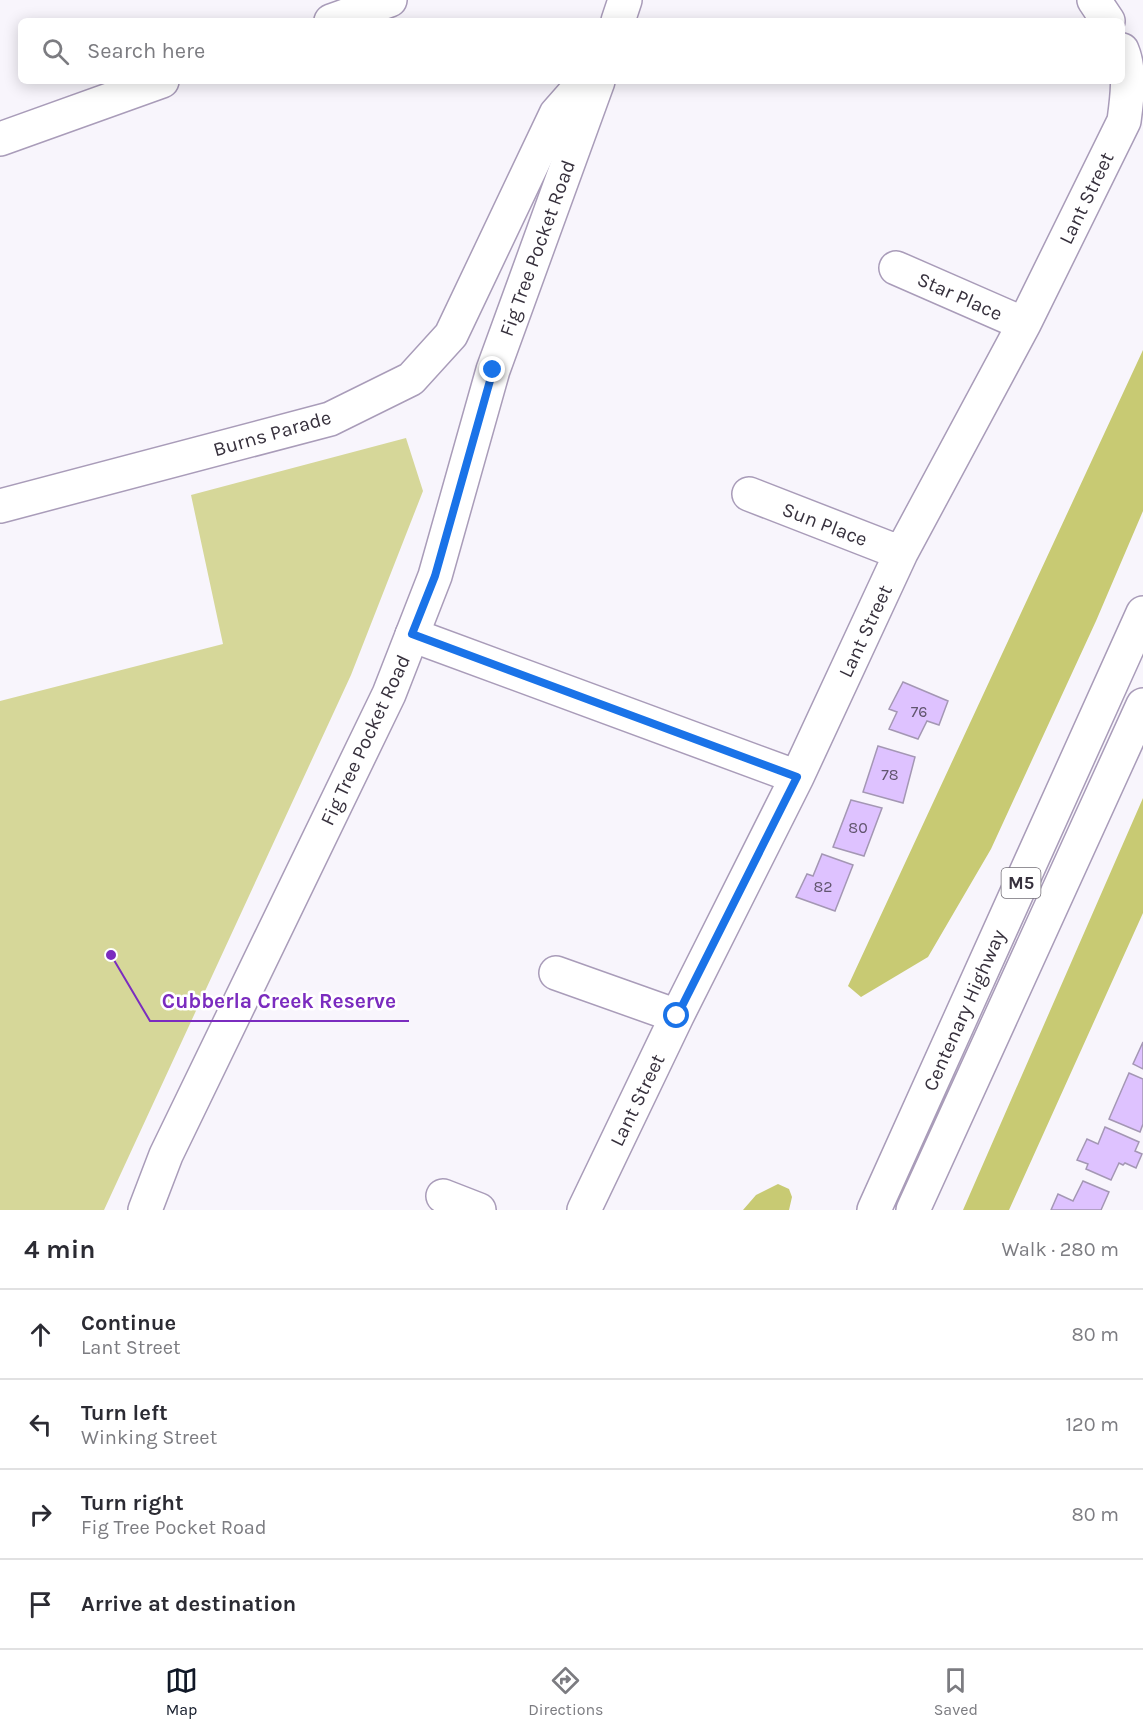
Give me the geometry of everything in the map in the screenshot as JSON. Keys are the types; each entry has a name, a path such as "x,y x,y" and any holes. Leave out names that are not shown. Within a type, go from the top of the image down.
{"main road":[{"path":"339,18 390,0"},
{"path":"619,18 625,0"},
{"path":"1094,0 1106,18"},
{"name":"Lant Street","path":"584,1210 677,1016 797,777 901,553 1024,324 1124,121 1128,90 1125,64"},
{"path":"0,139 154,84"},
{"name":"Burns Parade","path":"0,506 330,419 411,379 451,335 556,114 582,84"},
{"name":"Fig Tree Pocket Road","path":"145,1210 166,1155 389,694 435,576 493,370 597,84"},
{"name":"Star Place","path":"896,268 1024,324"},
{"name":"Sun Place","path":"748,494 901,553"},
{"name":"Centenary Highway","path":"874,1210 1143,613"},
{"path":"412,634 797,777"},
{"name":"Centenary Highway","path":"913,1210 1143,705"},
{"path":"556,973 677,1016"},
{"path":"867,1210 900,1152"},
{"path":"444,1196 478,1210"}],"green space":[{"path":"1143,350 1143,511 1096,621 991,849 928,957 861,997 848,986"},
{"path":"406,438 423,491 351,675 104,1210 0,1210 0,701 223,644 191,495"},
{"path":"1143,798 1143,913 1009,1210 963,1210"},
{"path":"778,1184 789,1189 792,1197 789,1210 743,1210 756,1195"}],"building":[{"path":"903,682 948,701 939,725 927,721 918,739 889,729 897,712 889,709"},
{"path":"878,746 915,757 903,803 863,792"},
{"path":"851,800 882,808 864,856 833,847"},
{"path":"822,854 853,865 835,911 796,897 807,874 813,876"},
{"path":"1143,1042 1143,1069 1133,1064"},
{"path":"1129,1073 1143,1079 1143,1124 1140,1132 1109,1119"},
{"path":"1105,1127 1139,1142 1135,1151 1142,1154 1136,1168 1119,1163 1111,1180 1086,1169 1088,1164 1077,1160 1087,1139 1098,1144"},
{"path":"1083,1181 1109,1192 1101,1210 1051,1210 1058,1194 1073,1201"}],"place":[{"name":"Cubberla Creek Reserve","path":"111,955"}],"route":[{"path":"493,370 435,576 412,634 797,777 677,1016"}]}
